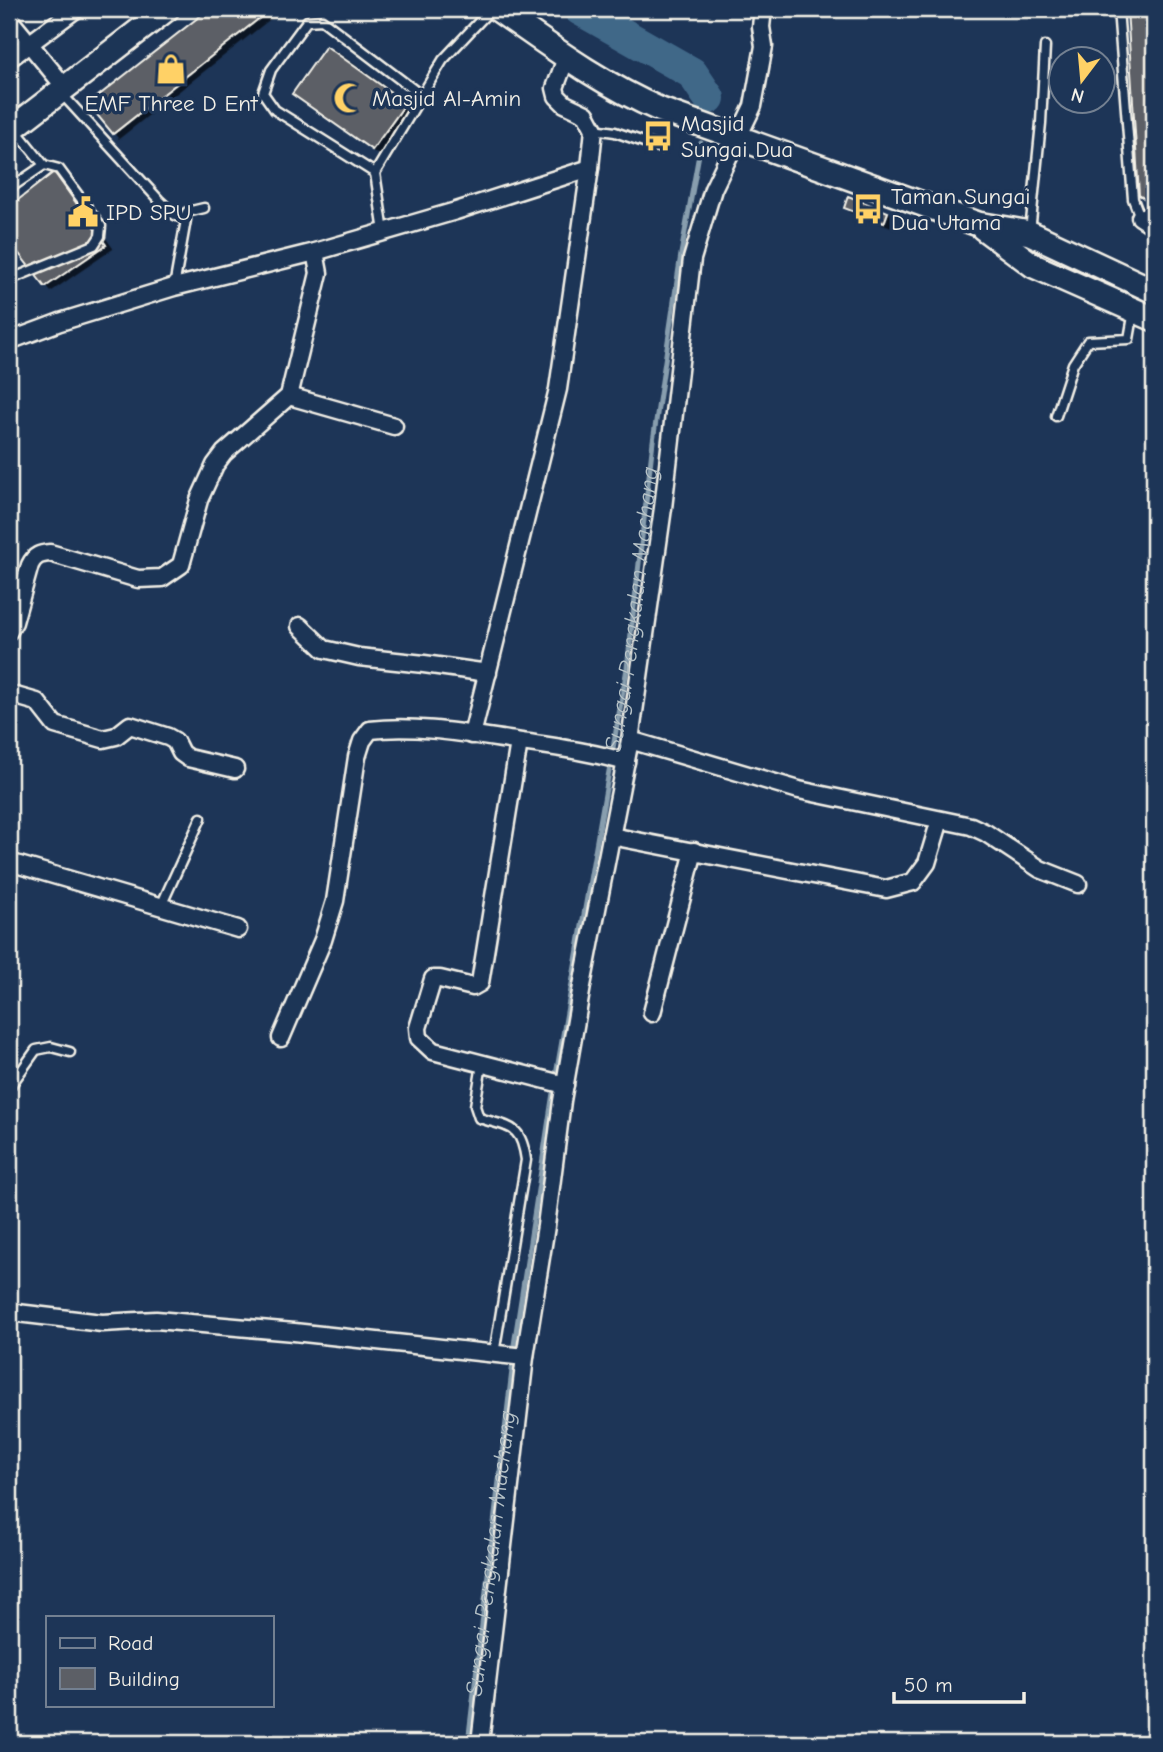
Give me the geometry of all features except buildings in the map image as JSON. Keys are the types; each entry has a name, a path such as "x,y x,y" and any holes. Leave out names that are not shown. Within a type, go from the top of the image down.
{"main road":[{"path":"11,129 167,9"},
{"path":"497,9 566,58 625,94 661,110 978,224 1030,233 1154,291"},
{"path":"978,224 1034,266 1144,315"}],"street":[{"path":"9,59 76,9"},
{"path":"480,1743 525,1357 565,1086 623,761 630,740 663,508 692,259 713,189 753,106 764,46 761,27 763,9"},
{"path":"9,19 30,43 61,89"},
{"path":"472,735 558,388 590,168 594,129 586,114 565,104 557,96 555,88 566,58"},
{"path":"9,341 60,322 174,287 315,252 590,168"},
{"path":"1140,217 1154,226"},
{"path":"9,631 30,565 34,558 41,554 50,553 138,579 162,578 181,565 199,500 215,465 224,453 289,396 319,273 315,252"},
{"path":"289,396 394,426"},
{"path":"300,626 324,649 359,657 488,673"},
{"path":"9,694 37,702 55,725 103,739 116,736 131,721 168,737 188,758 235,769"},
{"path":"281,1038 323,940 335,901 362,741 370,730 389,727 472,735 587,751 623,761"},
{"path":"630,740 799,790 971,826 986,833 1040,870 1078,884"},
{"path":"519,742 480,983 473,987 440,978 433,979 418,1028 419,1038 433,1051 565,1086"},
{"path":"611,836 886,888 913,882 928,863 940,820"},
{"path":"652,1013 694,851"},
{"path":"9,862 238,929"},
{"path":"9,1312 102,1322 156,1320 294,1332 525,1357"}],"lane":[{"path":"384,232 375,173 443,60 491,9"},
{"path":"1118,9 1133,199 1140,217"},
{"path":"375,173 275,110 263,93 271,70 307,21 322,20 422,96"},
{"path":"1030,233 1041,123 1045,46"},
{"path":"61,89 159,200 175,215 184,218"},
{"path":"9,278 93,245 100,236 101,226 59,169 44,165 11,129"},
{"path":"594,129 615,132 661,148"},
{"path":"9,189 44,165"},
{"path":"174,287 186,222 184,218 187,212 204,208"},
{"path":"1056,416 1073,364 1088,341 1129,339 1144,315"},
{"path":"161,906 201,818"},
{"path":"9,1088 36,1050 51,1047 70,1052"},
{"path":"482,1064 475,1106 479,1118 512,1128 523,1138 526,1160 494,1354"}],"waterway":[{"name":"Sungai Pengkalan Machang","path":"579,9 692,73 709,98"},
{"name":"Sungai Pengkalan Machang","path":"556,1075 627,668 653,441 701,143"},
{"name":"Sungai Pengkalan Machang","path":"514,1345 553,1093"},
{"name":"Sungai Pengkalan Machang","path":"468,1743 513,1362"}],"place":[{"name":"EMF Three D Ent","path":"171,69"},
{"name":"Masjid Al-Amin","path":"349,98"},
{"name":"Masjid Sungai Dua","path":"658,136"},
{"name":"Taman Sungai Dua Utama","path":"868,209"},
{"name":"IPD SPU","path":"83,212"}]}
